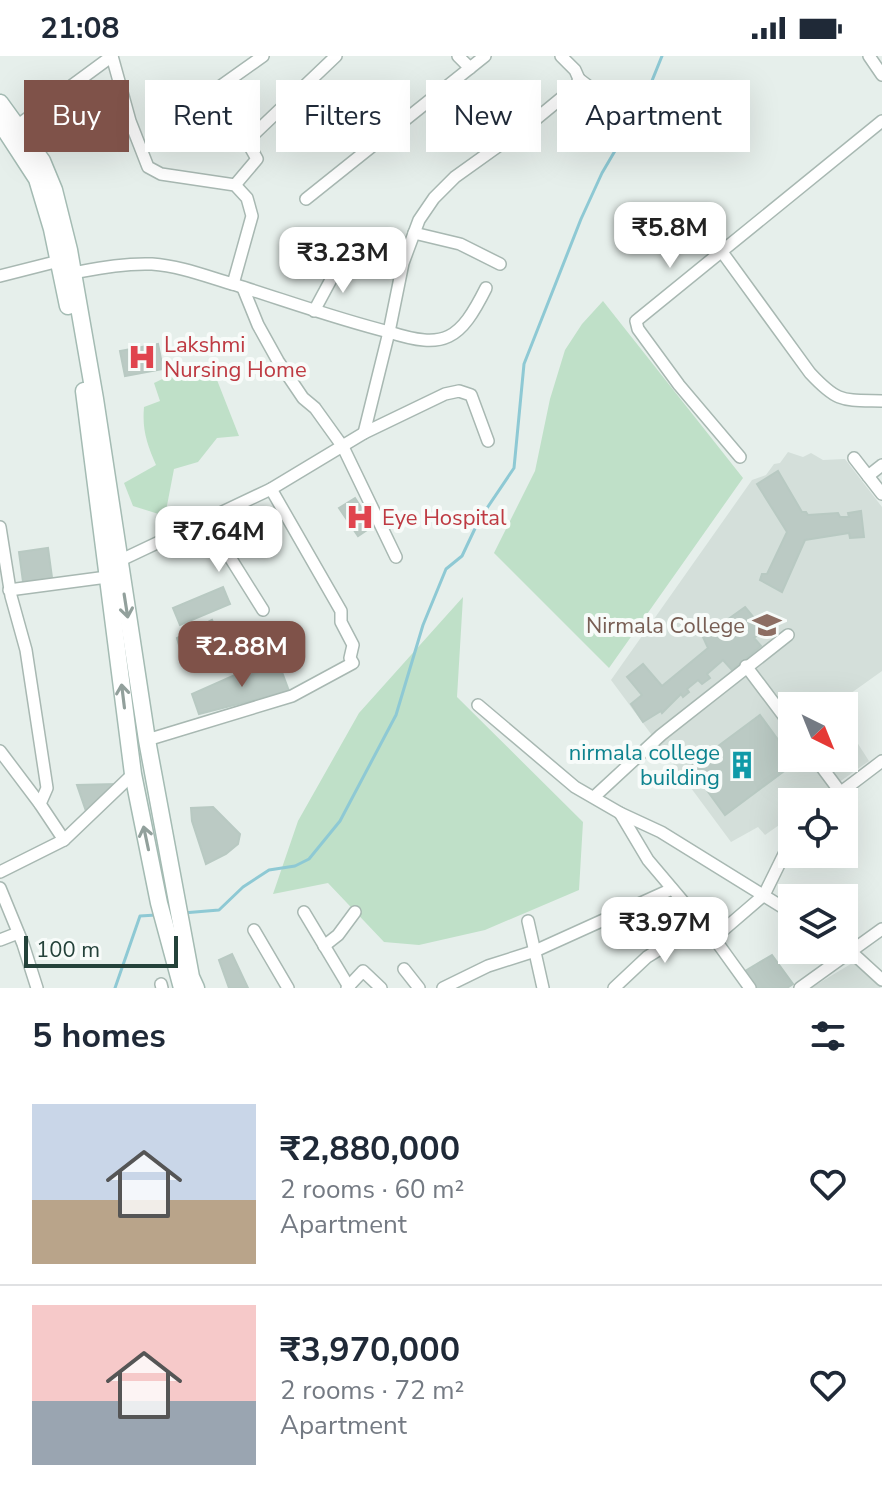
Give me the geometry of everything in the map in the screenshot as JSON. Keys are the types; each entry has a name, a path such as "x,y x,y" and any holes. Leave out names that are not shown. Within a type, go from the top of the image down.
{"main road":[{"path":"0,103 37,179 59,261 83,388 133,774 159,903 196,988"},
{"path":"8,124 42,161 54,190 73,273 91,369 147,740 177,897 182,988"},
{"path":"153,869 170,862"}],"street":[{"path":"8,124 112,56 130,121 148,167 161,174 235,185 247,198 252,216 238,286 278,361 343,447 396,557"},
{"path":"229,80 263,56"},
{"path":"235,185 257,159 248,143 251,137 336,56"},
{"path":"458,56 470,68"},
{"path":"306,199 485,56"},
{"path":"364,433 403,263 426,208 445,185 570,91 579,79 561,56"},
{"path":"740,457 679,385 635,325 638,318 882,121"},
{"path":"414,233 460,244 500,264"},
{"path":"722,252 810,373 826,389 845,400 882,401"},
{"path":"0,276 59,261"},
{"path":"314,311 341,261"},
{"path":"73,273 124,264 155,264 213,277 314,311 429,342 447,336 470,320 486,288"},
{"path":"119,561 271,489 364,433 431,400 459,391 471,395 488,441"},
{"path":"854,458 882,494"},
{"path":"868,476 882,465"},
{"path":"147,740 292,696 353,663 350,658 353,645 341,622 341,611 271,489"},
{"path":"206,519 263,610"},
{"path":"0,527 9,590 26,650 47,788 40,804"},
{"path":"9,590 107,577"},
{"path":"594,797 661,735 788,635"},
{"path":"746,666 778,708"},
{"path":"478,705 575,787 661,832 778,904"},
{"path":"0,751 64,840"},
{"path":"847,788 882,761"},
{"path":"0,872 64,840 133,774"},
{"path":"620,813 648,860 714,938 750,988"},
{"path":"714,938 764,895 778,866"},
{"path":"0,888 37,988"},
{"path":"443,988 488,966 535,951 672,889"},
{"path":"304,912 348,988 363,971 381,988"},
{"path":"324,946 338,935 355,912"},
{"path":"528,921 543,988"},
{"path":"614,988 647,957 702,923"},
{"path":"858,942 882,929"},
{"path":"254,930 288,988"},
{"path":"0,940 18,933"},
{"path":"858,958 882,980"},
{"path":"800,988 828,964"},
{"path":"404,969 419,988"}],"shaded area":[{"name":"Nirmala College","path":"788,452 803,457 811,453 823,460 845,459 882,507 882,671 853,692 778,692 778,772 853,772 831,788 778,788 778,826 765,835 758,827 731,842 611,680 752,480 766,475 774,464 780,463"},
{"name":"Nirmala College","path":"858,744 869,761 858,769"},
{"path":"851,964 856,964 881,988 811,988"}],"green space":[{"path":"603,301 743,478 609,668 494,553 535,471 550,399 565,350 582,324"},
{"path":"177,372 217,380 239,436 217,438 198,462 174,469 165,516 133,506 124,483 156,465 146,437 144,407 160,401 154,383"},
{"path":"463,597 457,697 583,822 579,890 485,930 419,945 384,942 328,883 273,894 298,821 359,713"}],"building":[{"path":"158,344 163,369 125,376 120,351"},
{"path":"778,471 802,512 808,515 838,513 840,517 849,517 848,513 861,511 864,537 850,538 849,533 805,540 782,592 760,580 762,574 767,574 787,532 757,484"},
{"path":"355,498 373,526 358,536 339,508"},
{"path":"48,548 53,585 24,589 19,552"},
{"path":"223,587 230,604 180,625 173,608"},
{"path":"745,607 764,630 754,638 761,646 732,670 723,660 707,674 710,678 702,684 698,680 683,697 681,694 662,713 643,722 631,704 642,695 627,677 643,664 662,686 708,648 703,637"},
{"path":"212,620 226,652 185,667 177,638"},
{"path":"279,664 289,691 199,714 192,694 244,671"},
{"name":"nirmala college building","path":"760,715 778,740 778,772 783,772 725,815 690,767"},
{"path":"115,784 87,814 77,785"},
{"path":"213,807 240,834 238,844 206,864 191,808"},
{"path":"232,954 248,988 229,988 219,960"},
{"path":"772,955 793,984 787,988 756,988 745,971"}],"waterway":[{"path":"183,913 219,910 243,887 269,870 295,866 309,859 340,821 396,715 423,625 446,569 462,556 479,520 514,468 524,364 581,219 602,173 643,103 662,56"},
{"path":"115,988 140,916 156,915"}],"place":[{"name":"Lakshmi Nursing Home","path":"142,357"},
{"name":"Eye Hospital","path":"360,517"},
{"name":"Nirmala College","path":"767,625"},
{"name":"nirmala college building","path":"742,765"}]}
